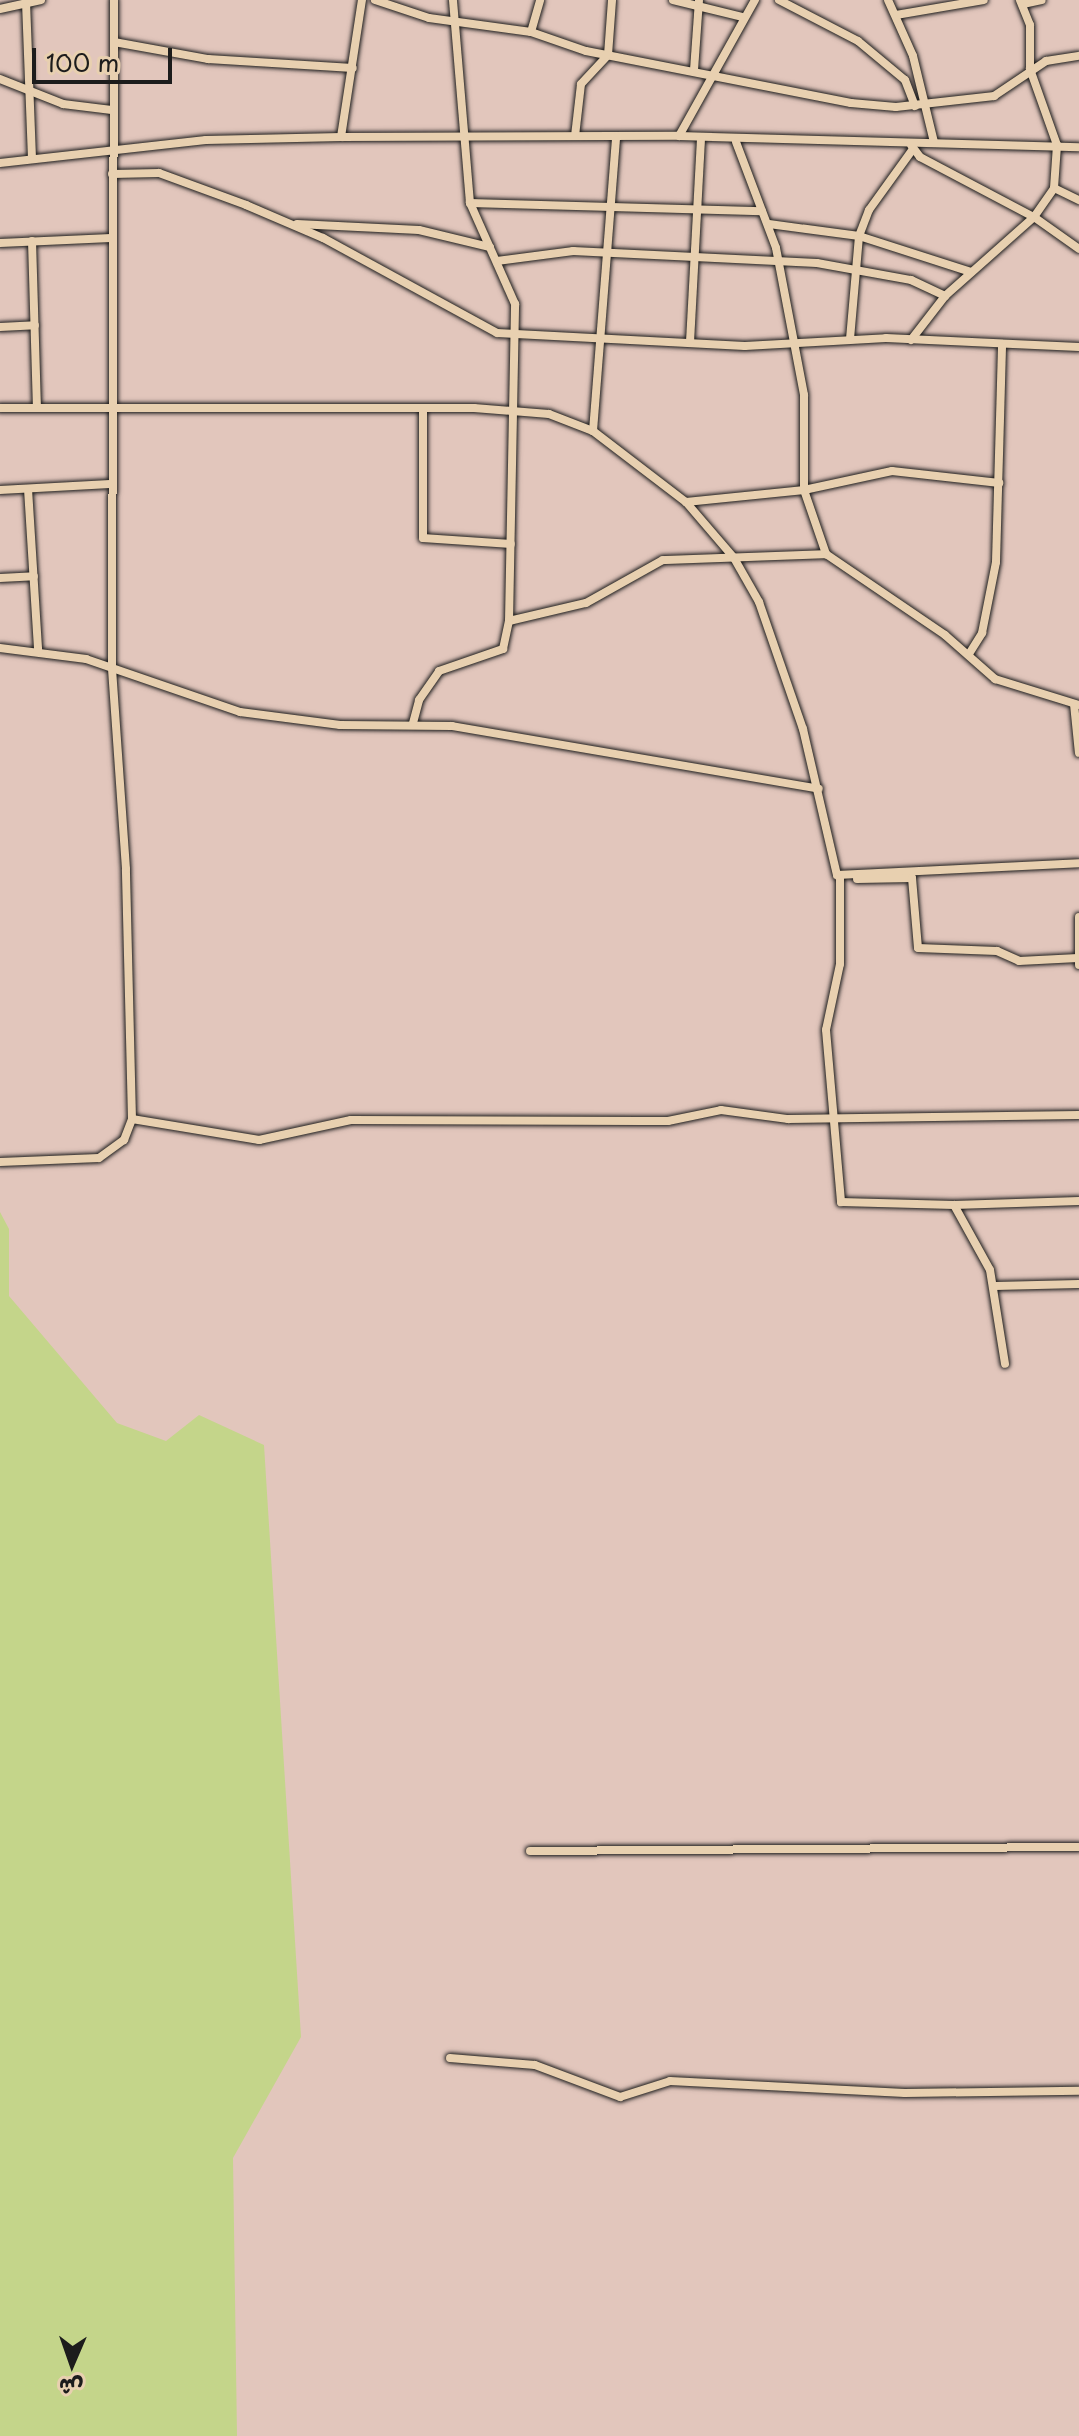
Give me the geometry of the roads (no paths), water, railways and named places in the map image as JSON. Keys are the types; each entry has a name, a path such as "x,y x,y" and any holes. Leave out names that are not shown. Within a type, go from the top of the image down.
{"street":[{"path":"0,9 41,0"},
{"path":"0,1162 99,1158 124,1140 132,1119 126,869 112,668 110,484 114,0"},
{"path":"341,137 362,0"},
{"path":"375,0 456,22 531,32 608,55 694,70 800,96 915,106 994,96 1030,69 1079,56"},
{"path":"413,723 433,678 452,662 503,649 509,621 515,304 470,203 462,139 453,0"},
{"path":"531,32 540,0"},
{"path":"575,136 581,84 608,55 612,0"},
{"path":"673,0 699,2 742,17"},
{"path":"679,136 709,76 755,0"},
{"path":"779,0 877,56 905,80 915,106"},
{"path":"888,0 896,15 934,142"},
{"path":"896,15 984,0"},
{"path":"911,340 945,296 1034,217 1054,188 1057,145 1030,69 1030,25 1022,2 1042,0"},
{"path":"26,2 32,159"},
{"path":"694,70 699,2"},
{"path":"114,42 208,59 353,68"},
{"path":"0,79 28,93 112,110"},
{"path":"0,163 112,150 341,137 679,136 736,142 911,145 934,142 1079,147"},
{"path":"593,431 616,137"},
{"path":"690,342 701,138"},
{"path":"736,142 769,224 779,262 804,395 804,490 826,554 969,654 995,679 1077,704 1079,753"},
{"path":"911,145 1034,217 1079,249"},
{"path":"850,339 859,236 869,210 911,145"},
{"path":"112,174 173,177 286,223 482,328 516,335 601,334 690,342 911,340 1079,347"},
{"path":"1054,188 1079,200"},
{"path":"470,203 697,214 762,211"},
{"path":"286,223 419,230 490,247"},
{"path":"769,224 859,236 971,272"},
{"path":"0,243 111,238"},
{"path":"32,241 37,407"},
{"path":"497,261 545,251 779,262 911,280 945,296"},
{"path":"0,327 35,325"},
{"path":"969,654 990,606 999,483 1002,346"},
{"path":"0,408 112,407 309,413 423,408 515,409 593,431 686,502 734,558 759,602 819,789 837,875 840,964 826,1030 841,1202 954,1205 1079,1201"},
{"path":"423,408 423,538 511,544"},
{"path":"686,502 804,490 892,471 999,483"},
{"path":"0,490 110,484"},
{"path":"28,489 38,650"},
{"path":"509,621 586,603 663,560 826,554"},
{"path":"0,578 34,576"},
{"path":"0,648 38,650 112,668 240,712 340,725 413,723 602,748 752,782 819,789"},
{"path":"837,875 1079,863"},
{"path":"837,875 912,878 918,948 997,951 1019,961 1078,958"},
{"path":"1079,917 1079,965"},
{"path":"132,1119 259,1140 351,1120 668,1121 721,1110 835,1118 1079,1115"},
{"path":"954,1205 995,1286 1005,1364"},
{"path":"995,1286 1079,1284"},
{"path":"530,1851 1079,1847"},
{"path":"450,2058 535,2065 620,2097 670,2081 905,2093 1079,2091"}]}
